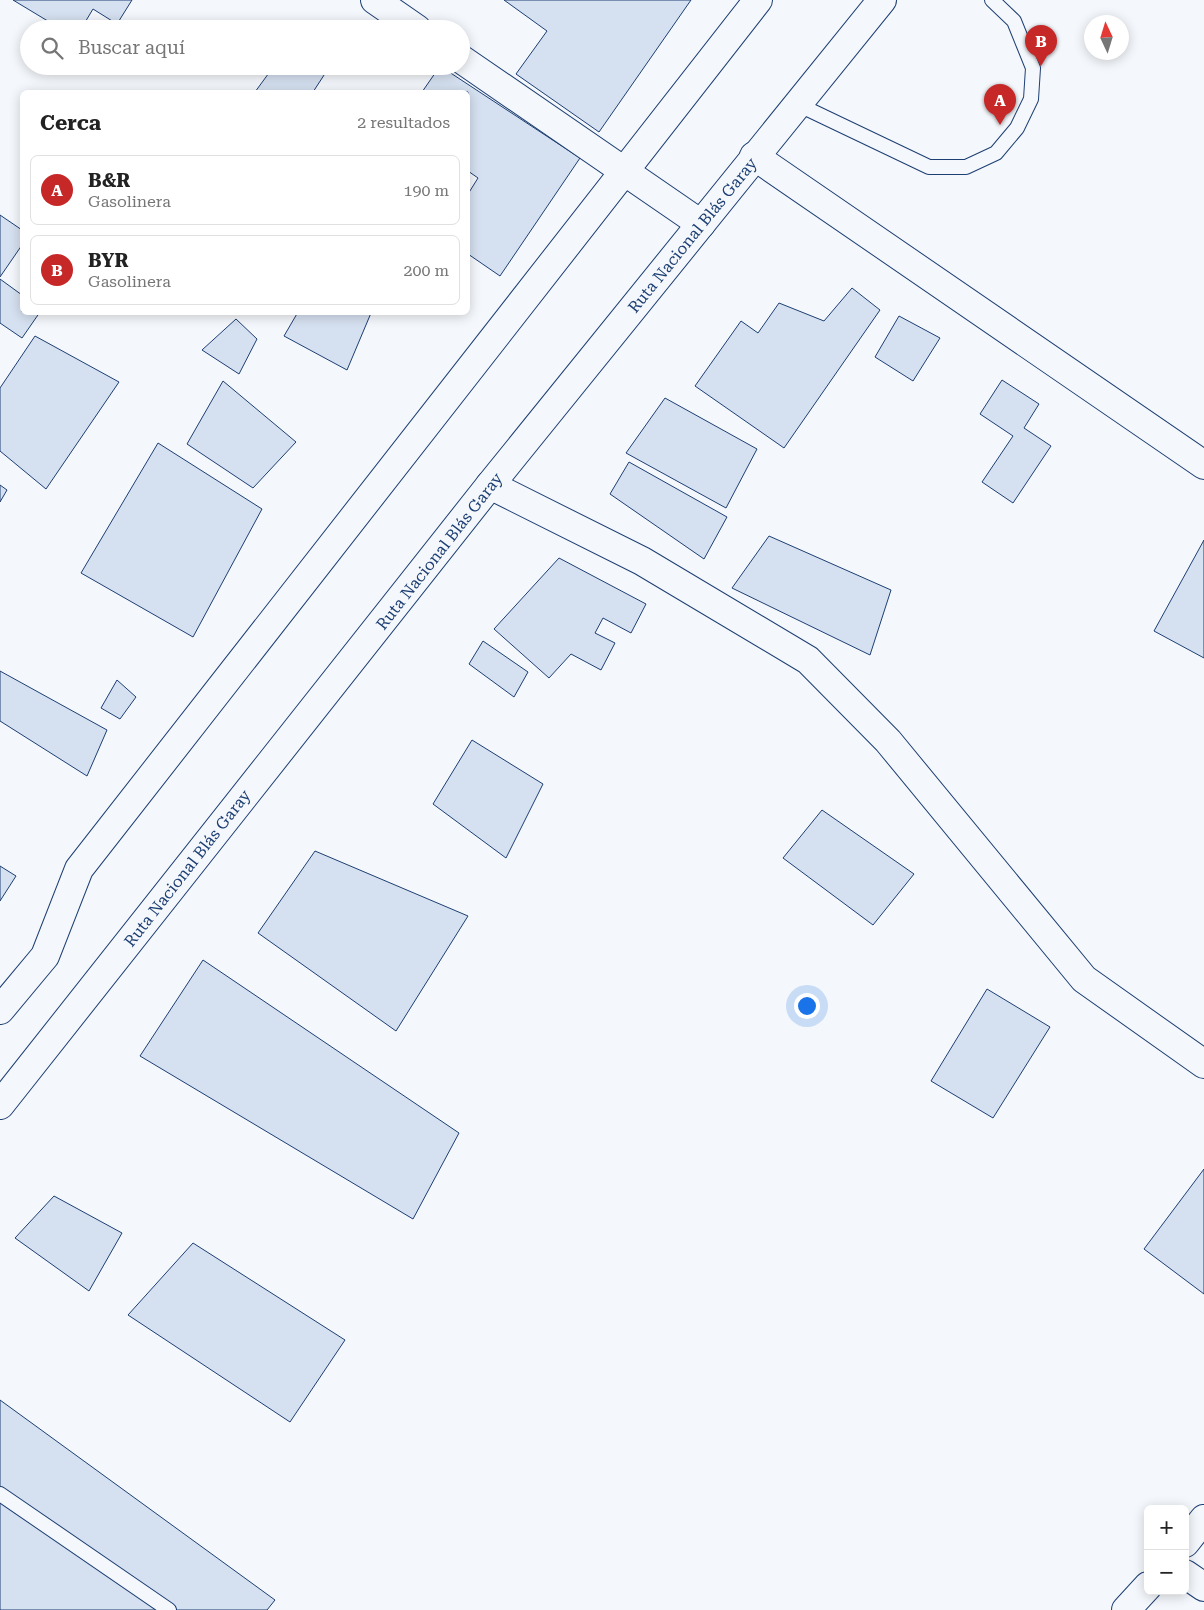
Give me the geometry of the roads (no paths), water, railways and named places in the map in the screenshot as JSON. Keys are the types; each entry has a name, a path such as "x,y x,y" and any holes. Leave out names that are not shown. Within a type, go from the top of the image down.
{"main road":[{"path":"375,0 405,20"},
{"path":"0,1010 45,956 80,869 758,0"},
{"name":"Ruta Nacional Blás Garay","path":"0,1105 490,485 882,0"},
{"path":"470,65 701,224"},
{"path":"754,156 1204,465"},
{"path":"490,485 642,561 808,660 888,741 1084,979 1204,1064"},
{"path":"1189,1538 1204,1520"},
{"path":"1189,1577 1204,1586"},
{"path":"1126,1610 1144,1590"}],"lane":[{"path":"797,104 929,167 966,167 996,153 1017,128 1030,99 1033,68 1014,21 992,0"},
{"path":"0,1494 169,1610"}],"place":[{"name":"BYR","path":"1041,66"},
{"name":"B&R","path":"1000,125"}]}
